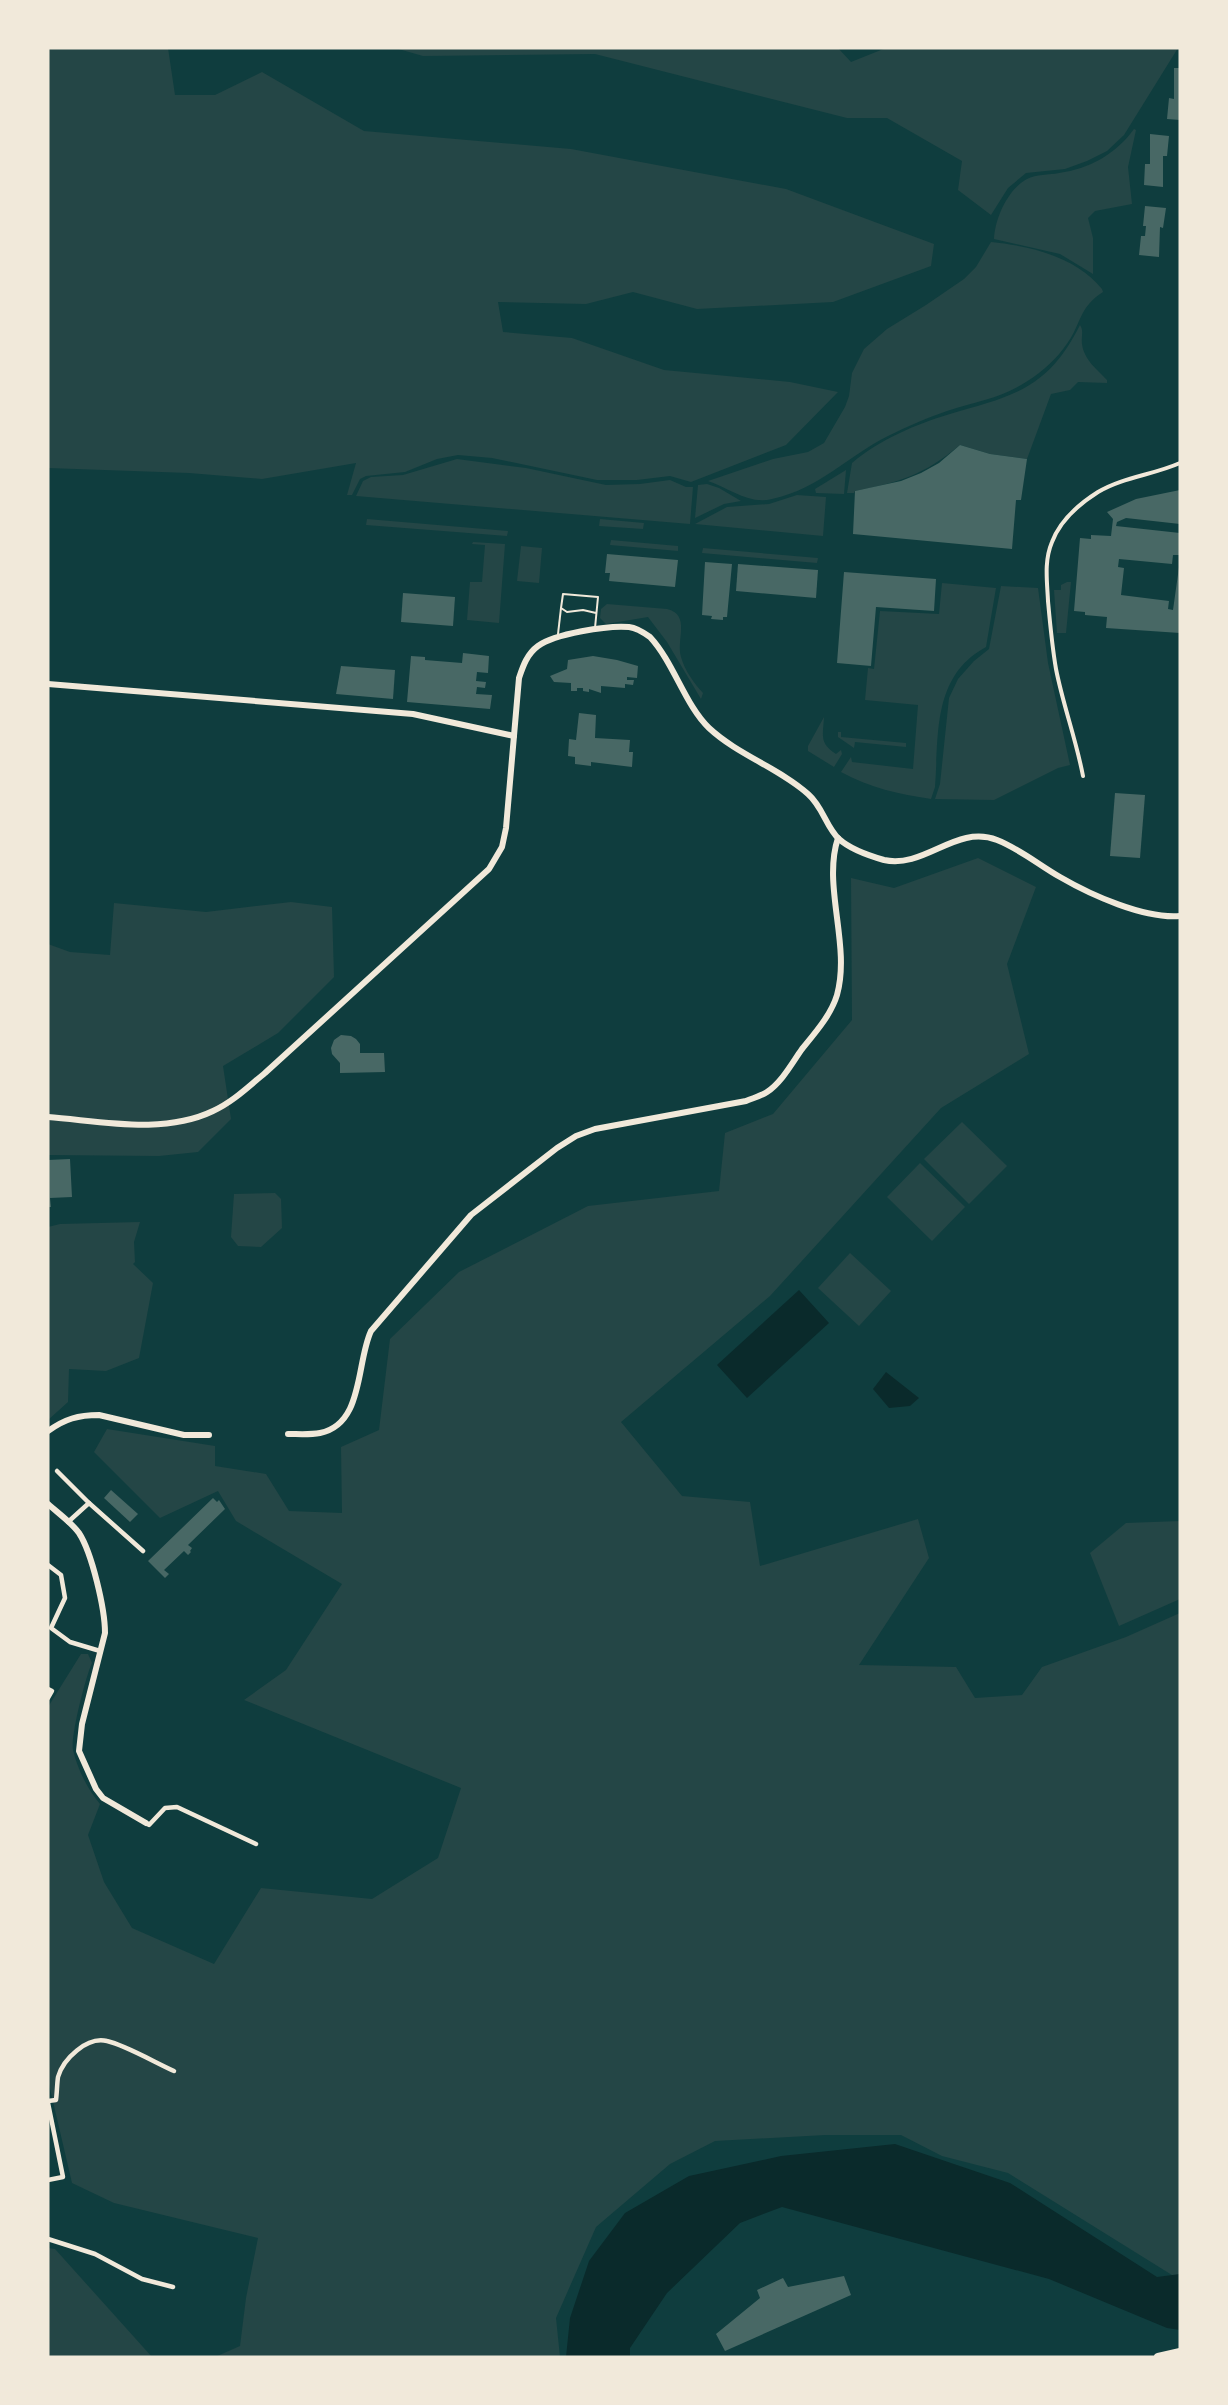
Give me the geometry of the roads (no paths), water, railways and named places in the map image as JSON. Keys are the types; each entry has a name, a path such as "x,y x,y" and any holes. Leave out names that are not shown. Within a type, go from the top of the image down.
{"main road":[{"path":"1158,2357 1180,2352"}],"street":[{"path":"1083,776 1077,743 1056,669 1046,571 1049,551 1058,529 1068,517 1100,491 1117,483 1180,463"},
{"path":"48,1117 148,1125 176,1123 215,1111 246,1089 489,869 502,847 506,828 519,678 523,664 538,645 558,637 595,630 631,628 650,637 710,728 807,792 823,811 838,838 869,855 898,862 919,857 951,841 988,837 1022,853 1063,879 1114,902 1167,917 1180,916"},
{"path":"48,684 413,714 514,736"},
{"path":"288,1434 321,1433 336,1426 347,1417 353,1404 365,1345 371,1331 471,1215 557,1148 576,1137 595,1130 746,1101 767,1092 779,1081 820,1026 837,995 840,977 833,855 838,838"},
{"path":"48,1431 61,1421 99,1415 184,1435 209,1435"},
{"path":"57,1471 89,1503 144,1551"},
{"path":"68,1522 89,1503"},
{"path":"48,1504 77,1530 86,1545 105,1618 105,1633 82,1724 79,1751 96,1789 103,1798 149,1825 165,1808 177,1807 256,1844"},
{"path":"48,1565 61,1575 65,1598 51,1628 70,1642 100,1651"},
{"path":"48,1689 52,1691 48,1698"},
{"path":"48,2180 63,2177 48,2102 56,2100 58,2076 64,2063 82,2047 92,2042 106,2040 174,2071"},
{"path":"48,2239 95,2254 142,2280 173,2287"}],"lane":[{"path":"558,637 563,594 598,597 595,630"},
{"path":"561,608 567,612 583,610 596,613"}]}
